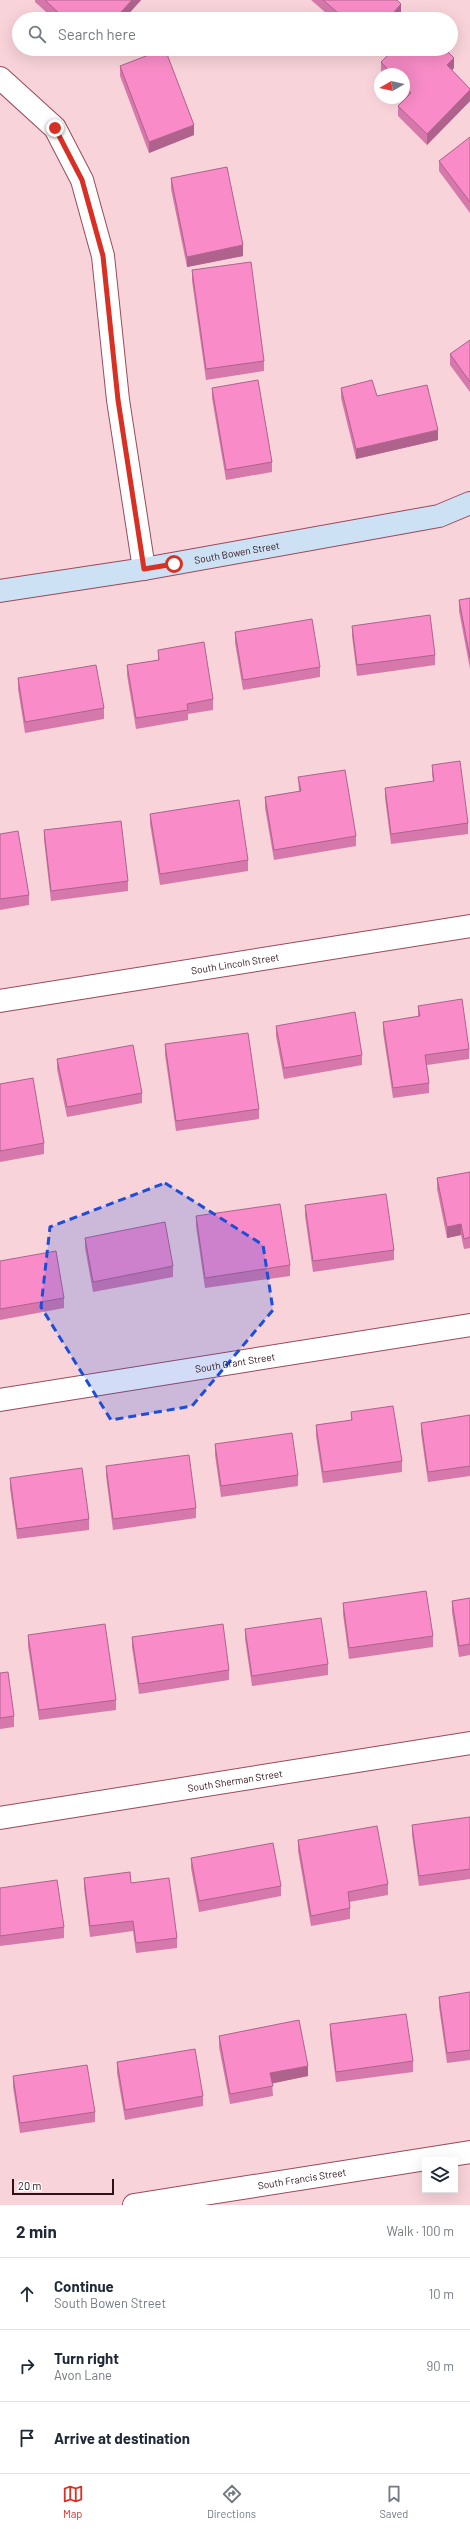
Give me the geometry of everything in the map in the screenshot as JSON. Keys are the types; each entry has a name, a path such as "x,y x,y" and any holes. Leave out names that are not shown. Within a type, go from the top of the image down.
{"street":[{"path":"0,78 55,128 82,180 103,256 118,400 144,569"},
{"name":"South Bowen Street","path":"0,591 144,569 439,516 470,503"},
{"name":"South Lincoln Street","path":"0,1001 470,926"},
{"name":"South Grant Street","path":"0,1400 470,1325"},
{"name":"South Sherman Street","path":"0,1818 470,1744"},
{"name":"South Francis Street","path":"134,2205 470,2152"}],"highlighted area":[{"path":"165,1183 263,1245 273,1310 192,1406 111,1420 41,1307 50,1227"}],"building":[{"path":"45,0 132,0 121,12 58,12"},
{"path":"323,0 397,0 401,4 394,12 337,12"},
{"path":"146,56 168,56 194,125 149,142 120,66"},
{"path":"387,56 452,56 454,58 447,65 470,90 427,134 398,106 400,104 410,104 410,68 386,68 381,62"},
{"path":"470,137 470,202 439,161"},
{"path":"227,167 243,245 187,257 171,178"},
{"path":"251,262 264,361 206,369 192,270"},
{"path":"470,340 470,382 450,354"},
{"path":"258,380 272,462 226,470 212,388"},
{"path":"372,380 377,396 427,385 438,430 356,449 341,388"},
{"path":"470,598 470,658 459,600"},
{"path":"430,615 435,655 357,665 352,626"},
{"path":"312,619 320,667 243,680 235,632"},
{"path":"204,642 213,699 187,704 188,710 136,718 127,665 159,660 158,650"},
{"path":"96,665 104,708 25,722 18,678"},
{"path":"460,761 468,823 391,834 385,788 434,781 432,765"},
{"path":"345,770 356,836 274,850 265,797 301,791 298,777"},
{"path":"239,800 248,860 160,874 150,814"},
{"path":"121,821 128,881 51,891 44,830"},
{"path":"18,831 29,895 0,899 0,834"},
{"path":"462,999 469,1049 425,1055 429,1083 393,1088 383,1022 420,1016 418,1006"},
{"path":"355,1012 362,1055 284,1068 276,1026"},
{"path":"248,1033 259,1109 176,1121 165,1044"},
{"path":"133,1045 142,1093 67,1107 57,1059"},
{"path":"33,1078 44,1143 0,1151 0,1084"},
{"path":"470,1172 470,1237 464,1239 461,1224 447,1227 437,1178"},
{"path":"386,1194 394,1250 313,1261 305,1205"},
{"path":"280,1204 290,1265 205,1278 196,1216"},
{"path":"165,1222 173,1266 93,1282 85,1238"},
{"path":"56,1251 64,1298 0,1309 0,1261"},
{"path":"393,1406 402,1461 323,1472 316,1425 352,1420 351,1412"},
{"path":"470,1415 470,1466 428,1472 421,1423"},
{"path":"292,1433 298,1475 221,1486 215,1444"},
{"path":"189,1455 196,1508 113,1519 106,1466"},
{"path":"82,1468 89,1519 17,1529 10,1478"},
{"path":"426,1591 433,1636 349,1648 343,1603"},
{"path":"470,1598 470,1644 459,1646 452,1601"},
{"path":"321,1618 328,1664 252,1676 245,1629"},
{"path":"105,1624 116,1700 39,1710 28,1635"},
{"path":"223,1624 229,1670 139,1684 132,1637"},
{"path":"8,1672 14,1716 0,1718 0,1673"},
{"path":"470,1817 470,1869 419,1876 412,1825"},
{"path":"377,1826 388,1884 348,1892 350,1908 311,1916 298,1840"},
{"path":"273,1843 281,1886 199,1901 191,1858"},
{"path":"130,1872 131,1883 169,1878 177,1938 136,1943 133,1921 90,1926 84,1878"},
{"path":"57,1880 64,1927 0,1936 0,1888"},
{"path":"470,1992 470,2050 447,2053 439,1997"},
{"path":"406,2014 413,2061 336,2072 330,2024"},
{"path":"299,2020 308,2066 270,2073 273,2086 230,2094 219,2036"},
{"path":"195,2049 203,2096 125,2110 117,2062"},
{"path":"87,2065 95,2112 20,2123 13,2076"}],"route":[{"path":"55,128 82,180 103,256 118,400 144,569 174,564"}]}
